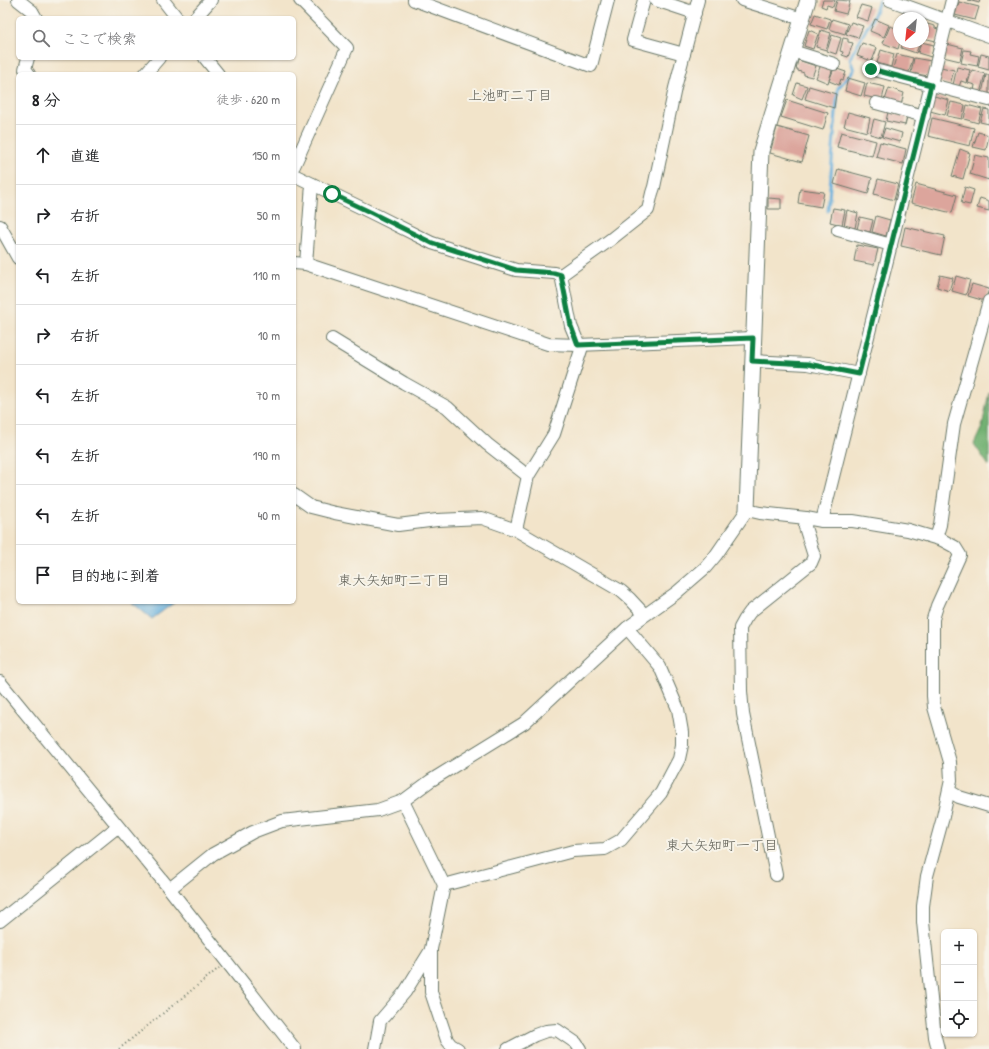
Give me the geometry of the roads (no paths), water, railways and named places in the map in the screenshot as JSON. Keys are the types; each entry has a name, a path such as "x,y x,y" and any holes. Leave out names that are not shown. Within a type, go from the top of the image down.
{"street":[{"path":"18,0 32,11 35,16"},
{"path":"163,0 175,16"},
{"path":"197,16 211,0"},
{"path":"296,162 347,48 300,0"},
{"path":"414,0 591,66 608,0"},
{"path":"644,0 633,40 684,54"},
{"path":"656,0 695,13"},
{"path":"561,275 610,240 648,210 675,88 698,0"},
{"path":"742,0 802,19"},
{"path":"168,887 172,887 197,865 235,841 253,832 282,821 378,810 403,801 430,782 524,723 627,628 644,614 671,596 705,568 716,555 747,510 761,151 808,0"},
{"path":"890,0 989,36"},
{"path":"822,521 952,0"},
{"path":"792,51 834,64"},
{"path":"27,60 25,69 27,72"},
{"path":"147,72 157,60"},
{"path":"207,60 216,72"},
{"path":"871,69 989,100"},
{"path":"876,103 924,116"},
{"path":"296,177 432,243 516,270 554,273 561,275"},
{"path":"312,184 300,264 548,344 578,345 753,338"},
{"path":"838,230 892,245"},
{"path":"2,233 16,255"},
{"path":"516,530 528,476 554,434 581,350 571,326 561,275"},
{"path":"936,538 940,525 954,424 989,301"},
{"path":"332,339 447,407 487,444 528,476"},
{"path":"752,361 808,364 859,374"},
{"path":"296,496 311,507 398,525 437,520 482,518 516,530 621,591 644,614"},
{"path":"747,510 822,521 853,521 893,527 936,538 956,547 960,555 937,606 932,626 933,696 938,724 950,762 951,771 949,791 927,876 922,906 935,1038 938,1049"},
{"path":"776,875 743,714 740,628 750,612 811,563 814,556 805,527 806,518"},
{"path":"444,885 573,852 605,849 621,840 661,793 679,759 682,732 678,709 660,667 627,628"},
{"path":"0,682 168,887 295,1049"},
{"path":"949,791 959,797 989,806"},
{"path":"403,801 444,885 432,949 431,992 447,1040 458,1049"},
{"path":"0,921 116,828 120,830"},
{"path":"374,1049 380,1021 405,992 432,949"},
{"path":"508,1049 534,1035 546,1031 557,1030 576,1042 580,1049"}],"water":[{"path":"133,604 172,604 152,619"}],"waterway":[{"path":"828,211 838,88 854,70 850,59 874,15 879,1"}],"district":[{"name":"上池町二丁目","path":"510,95"},
{"name":"東大矢知町二丁目","path":"394,580"},
{"name":"東大矢知町一丁目","path":"722,845"}]}
